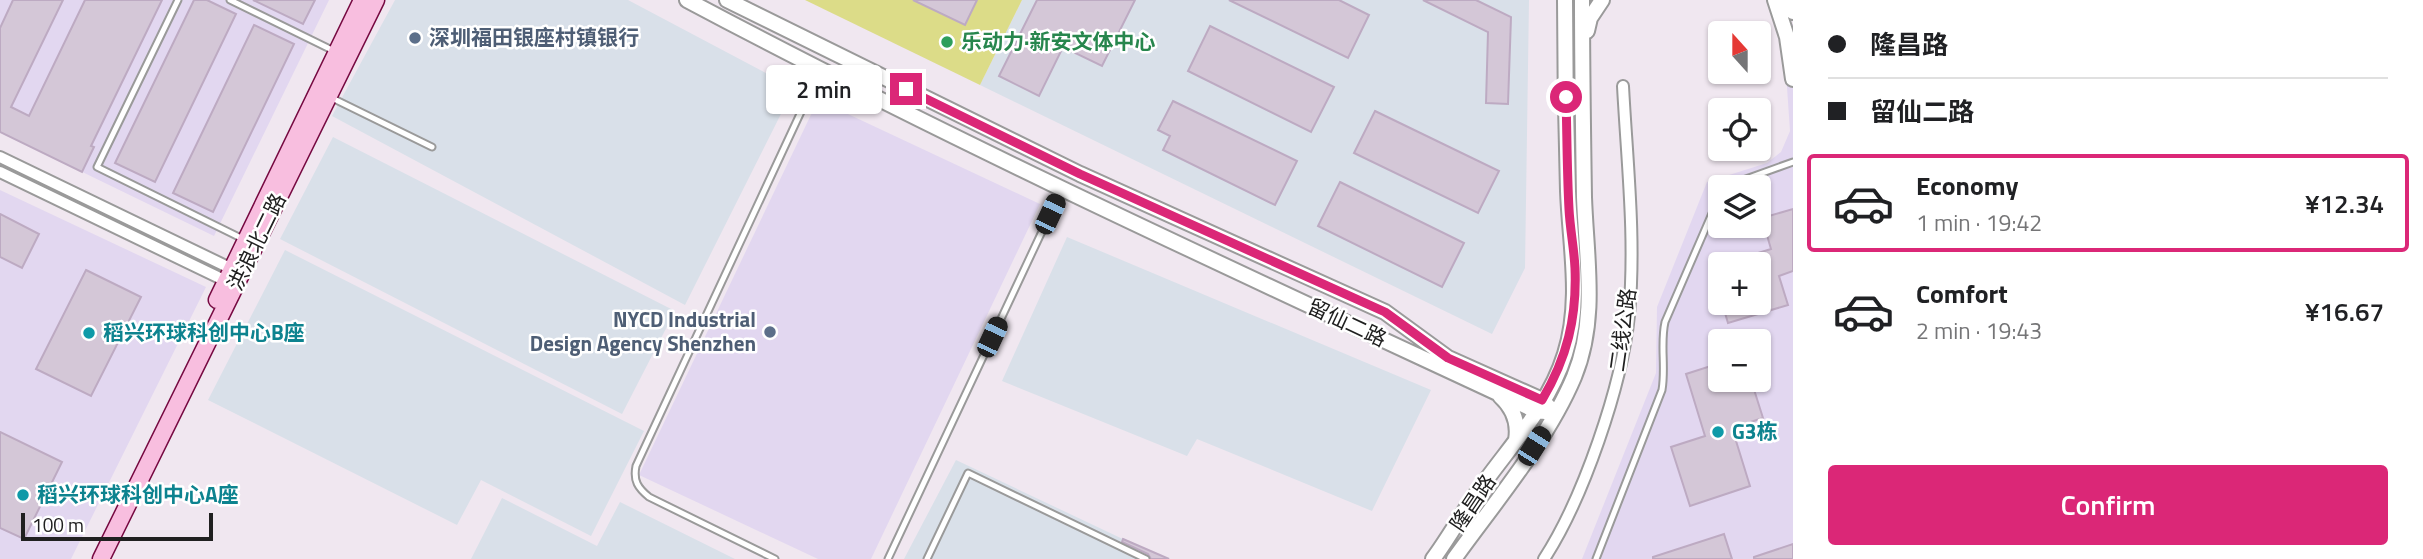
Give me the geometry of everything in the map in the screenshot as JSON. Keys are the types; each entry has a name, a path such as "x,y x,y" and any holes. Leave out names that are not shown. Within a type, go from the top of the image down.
{"main road":[{"name":"洪浪北二路","path":"102,559 232,277 246,240 362,0"},
{"name":"洪浪北二路","path":"91,559 232,277 329,96 376,0"}],"street":[{"name":"留仙二路","path":"687,0 821,71 1062,189 1497,393 1539,406"},
{"name":"留仙二路","path":"727,0 1080,174 1385,312 1448,358 1555,413"},
{"name":"隆昌路","path":"1433,559 1474,496 1516,442 1558,374 1565,354 1573,307 1575,271 1568,191 1565,0"},
{"name":"隆昌路","path":"1454,559 1511,481 1555,413 1575,375 1582,352 1589,293 1584,200 1582,0"},
{"path":"1582,50 1591,18 1602,0"},
{"path":"1774,0 1787,37 1793,64 1793,79"},
{"path":"1789,0 1793,12"},
{"name":"二线公路","path":"1544,559 1564,522 1595,449 1625,342 1629,317 1631,256 1623,86"},
{"path":"0,157 232,277"},
{"path":"0,172 232,277"},
{"path":"1380,338 1393,318"},
{"path":"1497,393 1509,405 1513,414 1518,432 1516,442"}],"lane":[{"path":"178,0 97,167 246,240"},
{"path":"230,0 337,52"},
{"path":"775,559 649,496 641,490 634,475 821,71"},
{"path":"329,96 432,147"},
{"path":"1760,175 1793,162"},
{"path":"888,559 1062,189"},
{"path":"1596,559 1662,390 1662,333 1665,322 1708,223"},
{"path":"927,559 968,473 1146,559"}],"shaded area":[{"path":"0,0 329,0 214,236 0,132"},
{"path":"395,0 628,0 794,88 685,305 332,116"},
{"name":"乐动力·新安文体中心","path":"805,0 1022,0 980,85"},
{"path":"1022,0 1529,0 1525,268 1492,334 980,85"},
{"path":"1793,24 1793,559 1582,559 1656,373 1657,307 1707,182 1708,238 1771,238 1771,175 1729,175 1767,163 1781,152 1790,131 1785,58 1779,30"},
{"path":"818,100 1040,204 871,559 818,559 639,475"},
{"path":"333,137 675,311 622,414 280,239"},
{"path":"0,190 206,287 71,559 0,559"},
{"path":"1067,237 1431,390 1372,511 1197,439 1187,456 1002,381"},
{"path":"285,250 644,431 591,536 481,480 457,525 208,400"},
{"path":"956,460 1165,559 904,559"},
{"path":"502,498 597,546 620,502 735,559 471,559"}],"building":[{"path":"13,0 63,0 11,107 29,116 85,0 162,0 91,146 94,147 82,172 0,132 0,28"},
{"path":"194,0 207,0 236,14 155,182 115,163"},
{"path":"253,0 315,0 303,24"},
{"path":"913,0 977,0 965,25"},
{"path":"1037,0 1135,0 1102,66 1063,47 1039,96 999,76"},
{"path":"1229,0 1339,0 1369,15 1348,58"},
{"path":"1423,0 1476,0 1511,17 1508,104 1486,103 1488,32"},
{"path":"254,25 294,44 213,212 173,193"},
{"path":"1210,26 1334,87 1311,132 1188,71"},
{"path":"1173,101 1297,161 1275,205 1163,150 1170,136 1158,130"},
{"path":"1375,111 1499,171 1478,213 1354,153"},
{"path":"1340,182 1464,243 1442,287 1318,226"},
{"path":"1793,209 1793,271 1779,276 1788,305 1771,310 1771,252 1761,252 1771,249 1768,238 1771,238 1771,215"},
{"path":"0,214 39,234 22,268 0,257"},
{"name":"稻兴环球科创中心B座","path":"86,270 141,297 91,396 36,369"},
{"path":"1726,315 1755,315 1728,323"},
{"name":"G3栋","path":"1708,367 1708,392 1755,392 1763,418 1732,428 1750,486 1690,506 1671,447 1705,436 1686,374"},
{"name":"稻兴环球科创中心A座","path":"0,432 62,462 24,539 0,528"},
{"path":"1724,534 1732,559 1653,559 1653,557"},
{"path":"1123,539 1169,559 1151,559 1148,554 1122,542"},
{"path":"1793,544 1793,559 1754,559 1754,557"}],"place":[{"name":"深圳福田银座村镇银行","path":"415,38"},
{"name":"乐动力·新安文体中心","path":"947,42"},
{"name":"NYCD Industrial Design Agency Shenzhen","path":"770,332"},
{"name":"稻兴环球科创中心B座","path":"89,333"},
{"name":"G3栋","path":"1718,432"},
{"name":"稻兴环球科创中心A座","path":"23,495"}],"route":[{"path":"906,89 1080,174 1385,312 1448,358 1542,400 1558,374 1565,354 1573,307 1575,271 1569,213 1566,97"}]}
